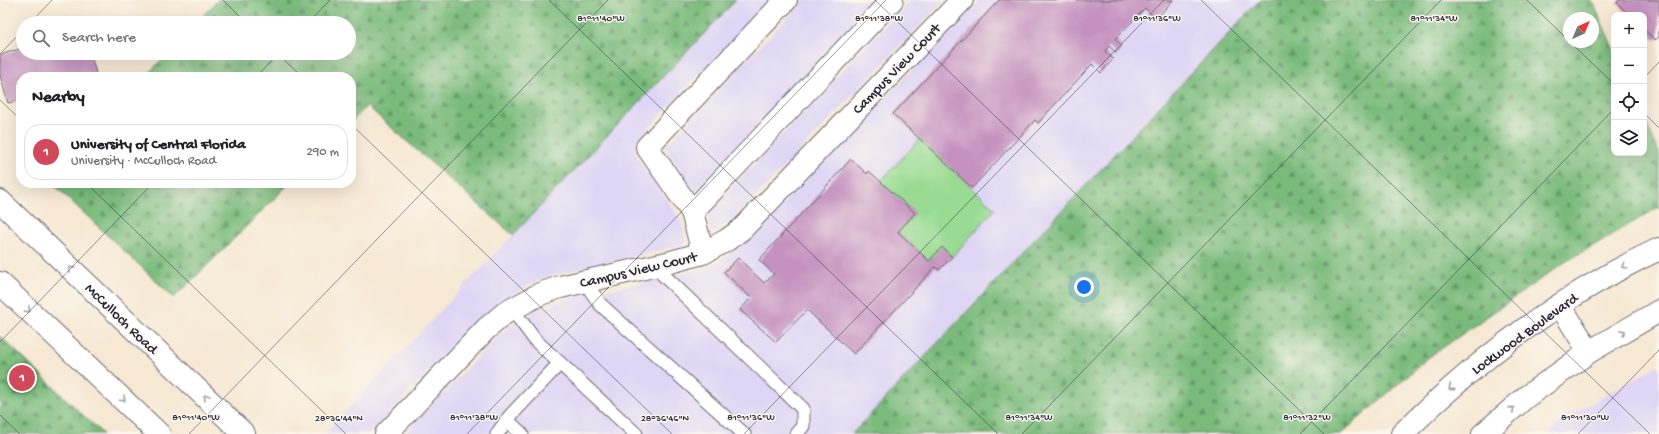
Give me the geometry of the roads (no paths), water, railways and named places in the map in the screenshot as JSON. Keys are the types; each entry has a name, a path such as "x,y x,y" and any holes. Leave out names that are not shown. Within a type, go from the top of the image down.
{"street":[{"path":"704,253 692,212 648,147 786,0"},
{"path":"692,212 892,0"},
{"name":"Campus View Court","path":"386,434 486,330 505,313 540,294 560,287 704,253 727,240 742,229 962,0"},
{"name":"McCulloch Road","path":"0,201 244,434"},
{"name":"Lockwood Boulevard","path":"1402,434 1447,391 1502,345 1560,305 1632,262 1659,249"},
{"path":"0,283 159,434"},
{"path":"1560,305 1589,352"},
{"path":"1483,434 1526,397 1589,352 1659,311"}],"lane":[{"path":"654,266 803,409 803,426 796,434"},
{"path":"585,282 600,304 744,434"},
{"path":"512,309 535,340 636,434"},
{"path":"497,434 560,363"},
{"path":"508,420 522,434"}],"place":[{"name":"University of Central Florida","path":"22,378"}]}
